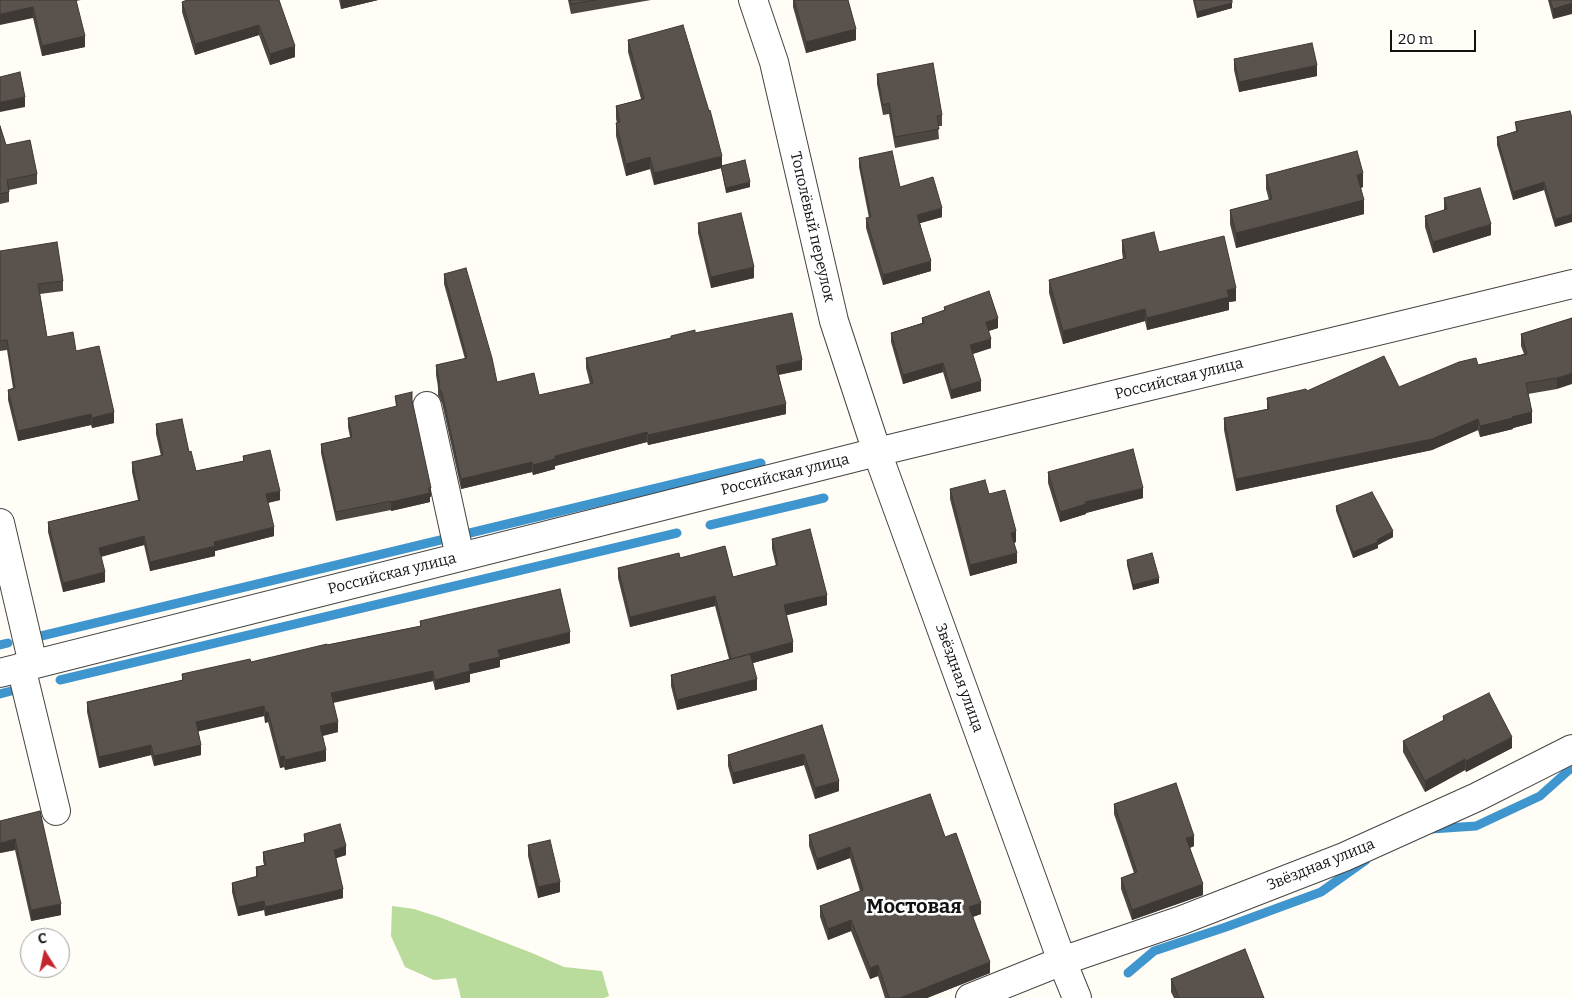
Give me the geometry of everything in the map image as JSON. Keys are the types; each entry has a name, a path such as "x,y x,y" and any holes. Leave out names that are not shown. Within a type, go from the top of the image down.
{"street":[{"name":"Тополёвый переулок","path":"753,0 774,62 834,321 877,452"},
{"name":"Российская улица","path":"18,668 877,452 1572,284"},
{"path":"427,406 460,557"},
{"name":"Звёздная улица","path":"877,452 1062,962 1077,998"},
{"path":"0,523 18,668 56,811"},
{"name":"Звёздная улица","path":"970,998 1062,962 1182,920 1344,857 1477,797 1572,749"}],"green space":[{"path":"392,906 414,909 439,917 564,967 602,971 609,996 604,998 461,998 456,978 434,980 405,967 391,936"}],"building":[{"path":"0,0 76,0 85,36 42,46 33,7 0,14"},
{"path":"187,0 279,0 295,46 270,54 259,25 195,44 182,2"},
{"path":"570,0 596,0 571,4"},
{"path":"794,0 848,0 856,29 806,42"},
{"path":"1194,0 1232,0 1232,3 1197,12"},
{"path":"1550,0 1572,0 1572,3 1553,9"},
{"path":"683,25 710,110 722,156 654,173 650,157 626,164 616,123 620,122 616,106 644,99 628,40"},
{"path":"1312,43 1317,65 1239,82 1234,59"},
{"path":"933,63 942,115 937,116 939,129 895,137 889,103 883,105 877,74"},
{"path":"20,72 25,97 0,102 0,77"},
{"path":"1570,111 1572,118 1572,214 1555,219 1544,182 1513,192 1497,137 1518,131 1515,122"},
{"path":"0,126 6,145 30,140 37,174 7,180 9,192 0,194"},
{"path":"892,151 900,187 933,177 942,208 917,215 931,261 883,275 866,218 871,217 859,158"},
{"path":"1357,151 1363,173 1357,175 1364,200 1236,233 1230,210 1272,199 1266,175"},
{"path":"745,160 750,182 726,188 721,166"},
{"path":"1480,188 1491,224 1433,242 1425,216 1447,209 1444,198"},
{"path":"741,213 754,267 711,277 698,223"},
{"path":"1154,232 1159,252 1224,236 1236,288 1227,290 1229,297 1147,318 1145,309 1063,331 1049,280 1126,258 1122,240"},
{"path":"57,242 63,281 38,284 47,337 73,332 76,351 99,346 114,412 92,418 91,414 18,431 8,390 15,388 7,340 0,341 0,251"},
{"path":"466,268 497,382 534,373 539,395 593,383 586,358 671,338 671,336 695,330 695,333 792,313 802,360 776,366 786,404 648,435 647,432 555,456 555,459 533,465 532,462 461,479 442,393 438,386 440,385 436,365 467,358 444,274"},
{"path":"989,291 998,318 986,322 991,339 970,345 981,381 951,390 943,363 903,375 891,333 924,323 922,318 945,310 944,307"},
{"path":"1572,318 1572,373 1557,378 1526,383 1532,412 1480,426 1478,419 1432,439 1236,479 1224,418 1269,409 1267,398 1306,389 1307,391 1384,356 1399,387 1459,362 1476,358 1478,365 1527,354 1521,334"},
{"path":"412,392 412,400 431,488 428,488 430,493 336,512 321,444 352,437 348,418 397,406 395,396"},
{"path":"182,419 189,452 191,451 196,471 244,461 243,456 270,450 280,491 266,494 274,527 214,542 215,546 150,562 144,536 99,548 105,572 63,583 48,522 140,500 132,462 163,455 156,424"},
{"path":"1133,449 1143,488 1085,502 1086,504 1060,512 1048,472"},
{"path":"985,480 989,494 1005,490 1016,531 1011,533 1017,553 970,565 950,489"},
{"path":"1372,492 1393,531 1377,540 1378,542 1353,552 1336,506"},
{"path":"810,529 827,595 784,605 793,642 731,659 715,596 630,617 618,568 679,553 680,558 725,546 733,577 778,565 772,539"},
{"path":"1152,553 1159,578 1133,585 1127,560"},
{"path":"560,589 570,632 498,650 500,657 469,664 470,671 435,680 433,671 331,693 338,722 320,726 326,750 285,760 284,756 280,757 268,712 265,712 264,706 196,722 201,745 154,756 151,745 99,757 87,702 183,680 182,674 250,659 251,662 327,644 421,626 420,621"},
{"path":"750,654 757,679 677,700 671,675"},
{"path":"1489,693 1512,737 1466,761 1465,759 1425,781 1403,741 1444,720 1443,716"},
{"path":"822,725 839,781 815,788 804,754 733,773 728,755"},
{"path":"1176,783 1194,836 1186,838 1203,884 1132,910 1121,878 1137,872 1114,804"},
{"path":"930,794 945,837 956,833 981,903 969,907 990,962 900,998 889,998 878,965 870,968 851,920 828,929 820,906 863,890 850,847 817,859 809,835"},
{"path":"40,811 61,904 31,910 15,839 0,843 0,821"},
{"path":"340,824 346,846 334,850 343,889 265,907 264,901 238,907 232,883 258,876 256,867 266,865 263,852 305,842 304,834"},
{"path":"550,840 560,882 538,887 528,845"},
{"path":"1245,949 1264,998 1179,998 1171,979"}],"waterway":[{"path":"41,636 761,463"},
{"path":"710,525 824,498"},
{"path":"60,680 677,533"},
{"path":"0,645 8,643"},
{"path":"0,694 15,690"},
{"path":"1431,829 1476,826 1540,796 1572,769"},
{"path":"1128,973 1154,951 1321,892 1366,860"}],"district":[{"name":"Мостовая","path":"914,907"}]}
